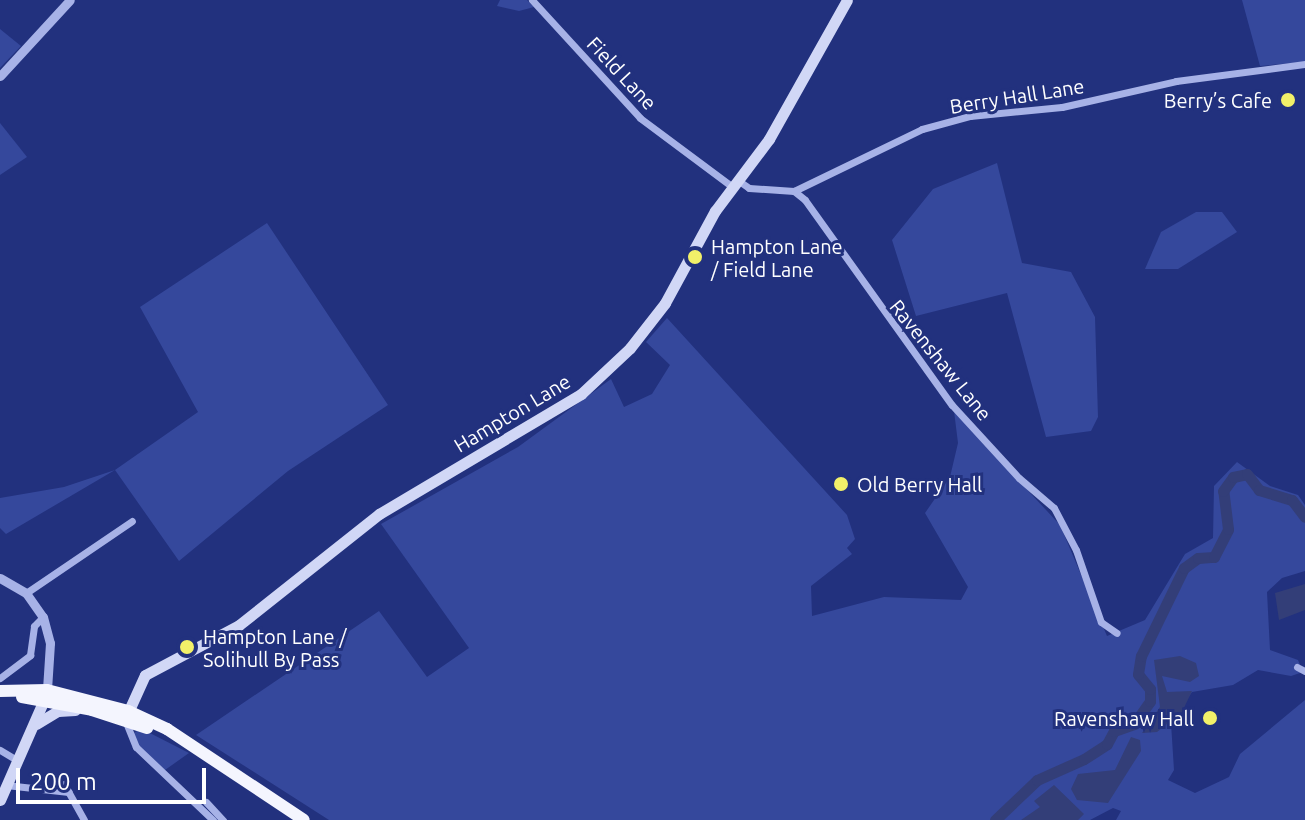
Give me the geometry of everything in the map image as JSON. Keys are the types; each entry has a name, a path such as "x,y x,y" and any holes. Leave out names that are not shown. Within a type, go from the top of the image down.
{"highway":[{"path":"0,693 46,695 107,705 198,748 304,820"},
{"path":"46,695 92,710 127,715"}],"main road":[{"name":"Hampton Lane","path":"127,715 145,675 239,625 393,505 590,387 649,327 736,184 769,139 847,0"},
{"path":"107,705 135,693"},
{"path":"0,800 15,759 36,725 46,695"},
{"path":"36,725 58,711 92,710"}],"street":[{"path":"0,76 70,0"},
{"name":"Field Lane","path":"532,0 640,118 736,184"},
{"name":"Berry Hall Lane","path":"794,191 922,129 970,116 1062,107 1176,81 1305,64"},
{"path":"736,184 749,188 794,191"},
{"name":"Ravenshaw Lane","path":"794,191 952,405 1019,478 1054,508 1076,550 1101,622 1117,633"},
{"path":"26,593 132,521"},
{"path":"0,578 26,593 43,617 50,643 46,695"},
{"path":"0,678 30,655 33,628 43,617"},
{"path":"127,715 136,747 213,820"},
{"path":"0,750 15,759"},
{"path":"4,785 66,788 84,820"},
{"path":"206,802 223,820"},
{"path":"213,810 221,803"}],"shaded area":[{"path":"500,0 527,0 534,7 519,11 497,6"},
{"path":"1242,0 1305,0 1305,62 1260,66"},
{"path":"0,29 21,46 0,68"},
{"path":"0,123 27,157 0,175"},
{"path":"997,163 1022,263 1071,272 1095,317 1098,417 1091,431 1046,437 1007,293 916,316 892,240 933,189"},
{"path":"1196,212 1222,212 1237,232 1178,269 1145,269 1161,232"},
{"path":"267,223 388,405 288,471 179,561 115,470 198,412 140,307"},
{"path":"667,318 847,515 855,539 847,548 852,554 811,586 812,616 884,597 961,600 968,587 925,513 950,477 958,443 954,411 1060,525 1107,636 1145,620 1185,554 1213,538 1214,486 1237,462 1270,486 1298,495 1305,505 1305,571 1282,578 1267,592 1270,650 1298,660 1303,672 1291,676 1258,670 1233,685 1192,692 1171,723 1174,770 1168,780 1195,793 1229,777 1240,754 1305,700 1305,820 1116,820 1121,811 1113,808 1090,820 329,820 196,735 379,611 427,677 469,648 381,524 518,447 611,379 624,407 652,394 670,365 646,342"},
{"path":"115,470 6,534 0,528 0,498 64,487"},
{"path":"1305,584 1305,610 1279,620 1275,593"},
{"path":"1180,656 1196,663 1199,676 1190,682 1162,676 1167,692 1192,691 1182,712 1157,732 1142,733 1160,707 1154,660"},
{"path":"144,730 189,753 165,770 131,735"},
{"path":"1131,737 1140,740 1141,751 1108,803 1077,800 1071,789 1078,774 1115,770"},
{"path":"1054,785 1084,814 1078,820 1021,820 1040,807 1034,801"}],"waterway":[{"path":"995,820 1037,780 1084,759 1107,744 1114,731 1134,724 1150,701 1150,689 1138,674 1141,656 1184,568 1198,558 1214,557 1228,529 1223,491 1233,477 1247,474 1259,490 1292,500 1305,517"}],"place":[{"name":"Berry’s Cafe","path":"1288,100"},
{"name":"Hampton Lane / Field Lane","path":"695,257"},
{"name":"Old Berry Hall","path":"841,484"},
{"name":"Hampton Lane / Solihull By Pass","path":"187,647"},
{"name":"Ravenshaw Hall","path":"1210,718"}]}
